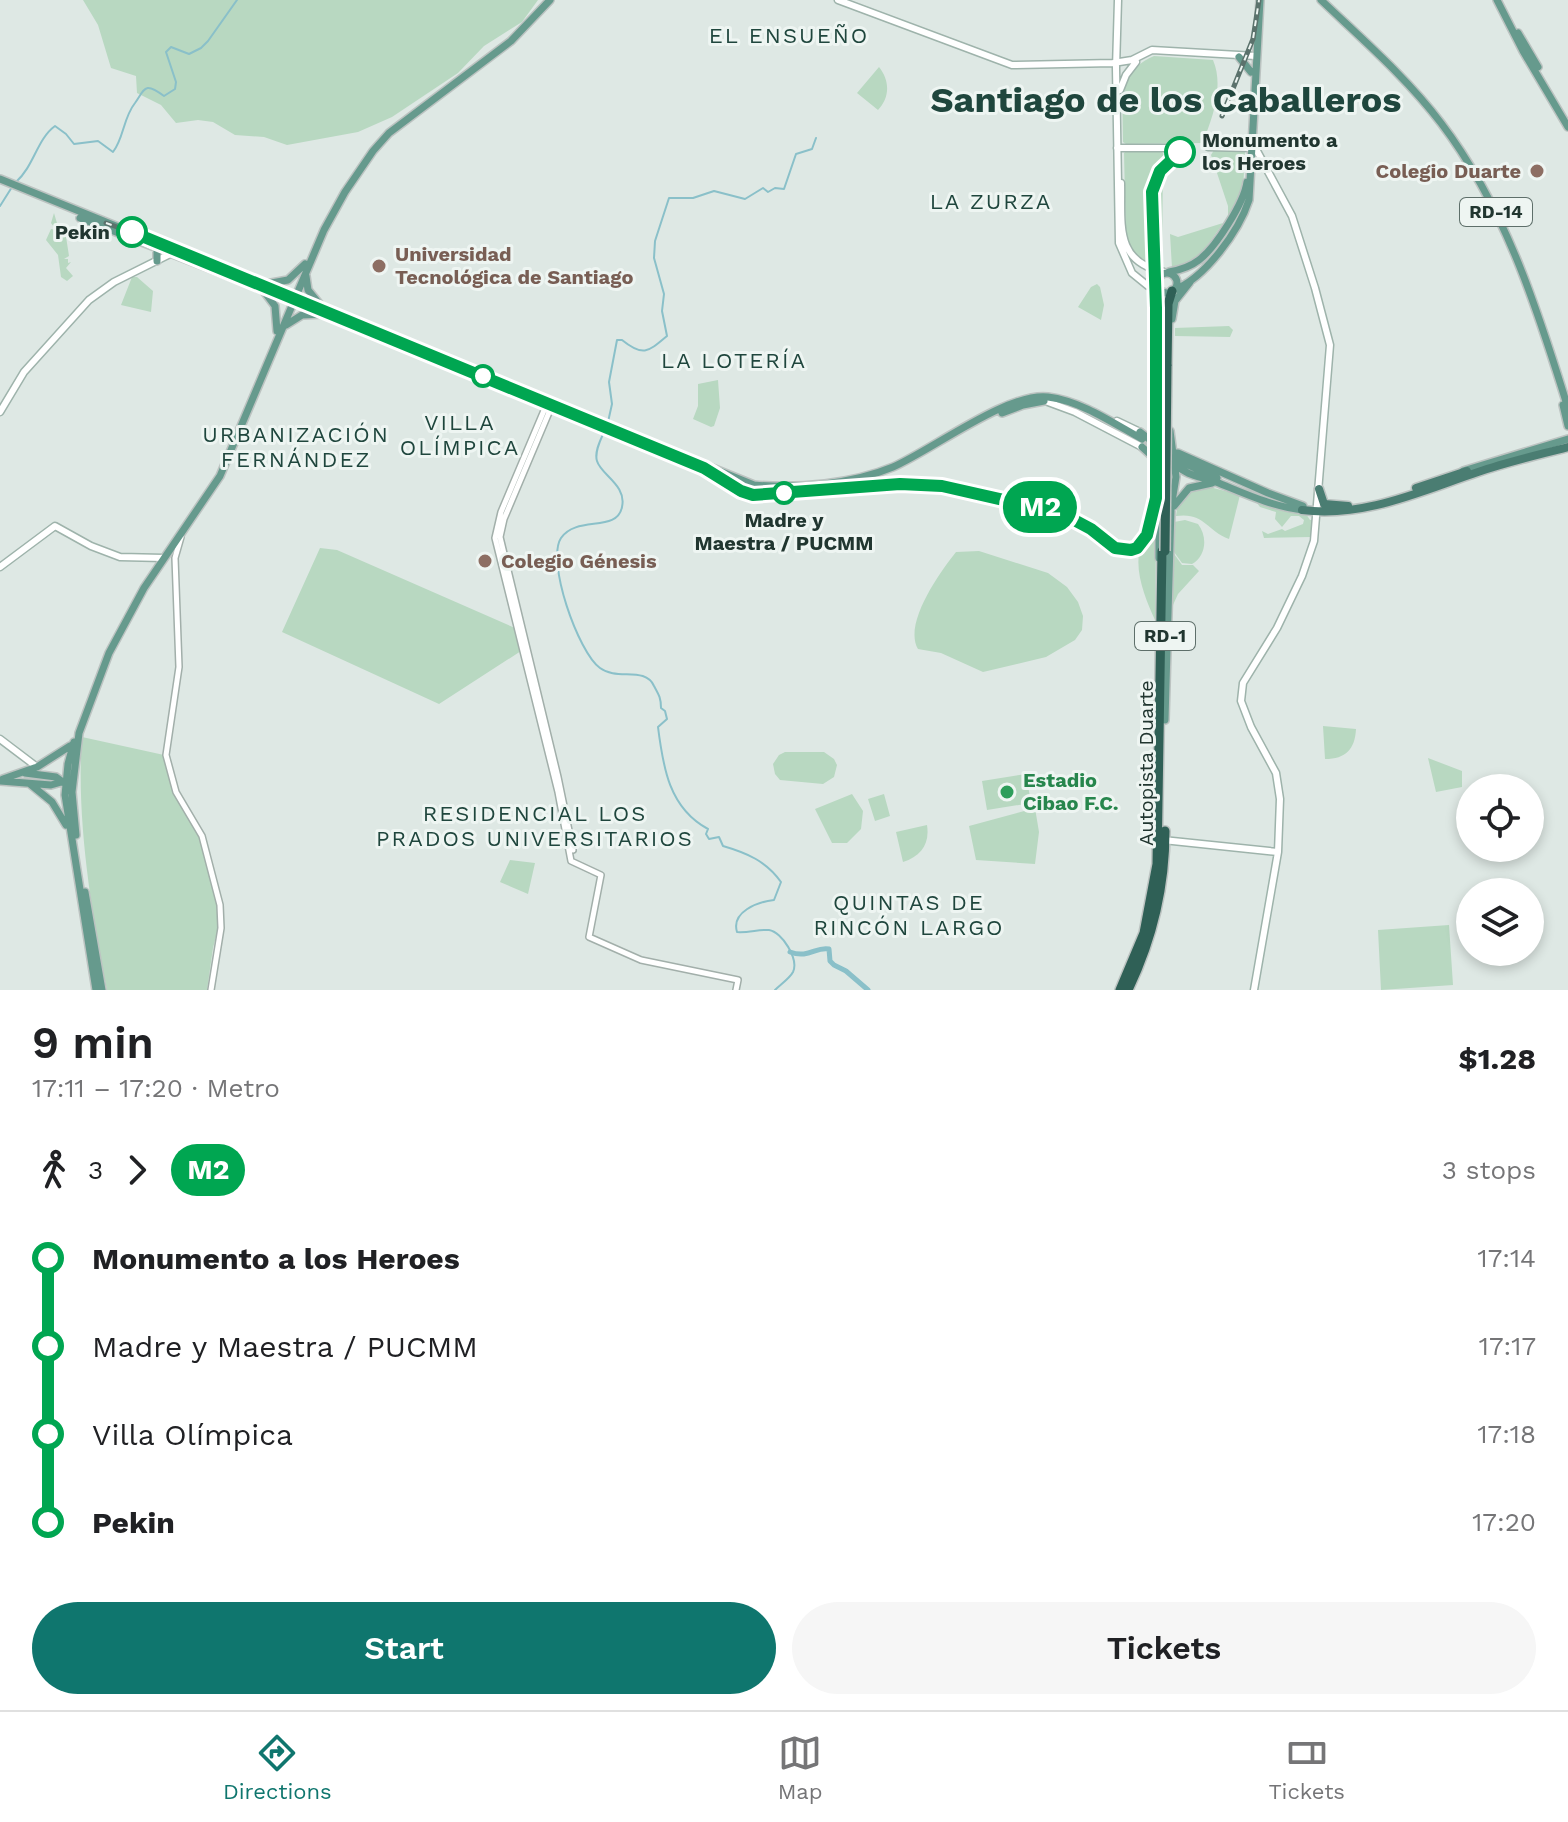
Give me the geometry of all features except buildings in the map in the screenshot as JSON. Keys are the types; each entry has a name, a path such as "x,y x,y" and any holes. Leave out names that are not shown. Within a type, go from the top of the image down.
{"highway":[{"name":"Autopista Duarte","path":"1120,990 1138,951 1162,840 1160,700 1168,307 1165,290"},
{"path":"1318,509 1387,497 1536,453 1567,447"},
{"path":"1303,508 1364,508 1457,476"},
{"path":"1319,489 1324,504 1348,506"},
{"name":"Autopista Duarte","path":"1128,990 1157,911 1165,720 1164,551"}],"main road":[{"path":"0,781 34,786 65,782 79,733 114,644 158,567 171,558 183,533 218,479 306,265 337,207 385,137 511,41 550,0"},
{"path":"838,0 1012,65 1136,62 1154,53 1254,56"},
{"path":"1118,0 1119,243 1124,260 1137,278 1148,286 1165,290 1190,282"},
{"path":"1165,290 1157,280 1166,272 1188,267 1201,259 1236,211 1246,189 1258,0"},
{"name":"RD-14","path":"1321,0 1415,92 1451,136 1509,237 1550,347 1568,408"},
{"path":"1499,0 1568,117"},
{"path":"1499,0 1523,51 1568,127"},
{"path":"1117,63 1132,60 1152,50 1254,56"},
{"path":"1163,440 1172,320 1168,307 1216,255 1247,206 1251,193 1251,72 1254,56"},
{"path":"1239,57 1251,72"},
{"path":"1120,90 1136,62"},
{"path":"1117,63 1119,148"},
{"path":"1208,147 1251,148"},
{"path":"1119,148 1177,148"},
{"path":"1251,148 1292,216 1329,338 1314,541 1302,576 1277,628 1246,676 1241,701 1279,779 1278,852 1254,990"},
{"path":"2,182 157,248 178,249 549,405 754,485 819,484 893,467 1012,403 1047,399 1072,403 1141,440 1159,473 1171,458 1174,447 1163,440 1141,440 1108,430 1047,399"},
{"path":"26,192 178,249 263,287 275,306 279,331"},
{"path":"1120,211 1122,234 1128,252 1142,265 1166,272 1177,281 1165,290 1160,321 1159,420 1163,440"},
{"path":"157,248 157,261"},
{"path":"0,412 24,372 89,300 104,288 178,249"},
{"path":"263,287 288,280 306,265"},
{"path":"306,265 308,290 325,312"},
{"name":"RD-14","path":"1531,300 1568,426"},
{"path":"279,331 302,315 325,312"},
{"path":"1141,440 1159,420"},
{"path":"1457,476 1483,463 1558,442 1568,426"},
{"path":"1141,440 1163,440"},
{"name":"Autopista Duarte","path":"1160,700 1157,652 1159,473 1171,458 1163,440"},
{"path":"1558,442 1567,447"},
{"path":"1457,476 1567,447"},
{"path":"1165,720 1175,483 1171,458"},
{"path":"1171,458 1188,475 1218,483 1267,504 1303,508"},
{"path":"1171,458 1303,508"},
{"path":"1171,525 1174,505 1184,491 1194,485 1218,483"},
{"path":"0,567 55,526 91,546 120,557 171,558"},
{"path":"120,557 171,558"},
{"path":"154,558 158,567"},
{"path":"1170,616 1171,644"},
{"path":"0,781 37,771 60,754 79,733"},
{"path":"79,733 72,792 73,837 102,990"},
{"path":"0,739 37,771 65,782"},
{"path":"74,741 65,782 96,990"},
{"path":"34,786 37,771"},
{"path":"34,786 58,810 73,837"},
{"path":"1162,840 1278,852"}],"street":[{"path":"549,405 501,512 495,538 573,862 601,875 589,937 641,960 738,980 736,990"},
{"path":"171,558 179,667 167,766 181,802 202,836 220,905 221,928 211,990"}],"green space":[{"path":"83,0 538,0 522,22 484,46 458,73 392,117 358,132 287,145 264,137 235,135 213,122 198,120 176,123 161,105 137,93 136,76 111,68 98,25"},
{"path":"1154,56 1213,60 1217,91 1202,143 1123,142 1123,104 1127,81 1133,71"},
{"path":"879,67 887,89 885,100 878,110 857,93"},
{"path":"1127,150 1159,150 1163,153 1162,268 1143,263 1126,242 1124,153"},
{"path":"1214,150 1245,150 1243,192 1228,216 1228,206 1211,155"},
{"path":"54,213 59,230 67,227 69,256 64,259 71,262 66,268 73,276 67,281 61,277 58,255 46,240 51,229 56,230 51,223"},
{"path":"1223,223 1196,257 1172,268 1170,234 1178,237"},
{"path":"132,277 137,277 153,291 151,312 121,305"},
{"path":"1097,284 1104,305 1101,320 1078,307 1091,287"},
{"path":"1229,326 1233,330 1230,337 1175,336 1175,328"},
{"path":"718,380 720,408 711,427 693,419 698,406 698,384"},
{"path":"1206,486 1240,495 1229,539 1199,519 1176,516 1185,495"},
{"path":"1257,503 1306,514 1313,520 1311,537 1264,538 1262,531 1268,534 1282,529 1285,531 1303,524 1304,520 1291,516 1282,527 1275,519 1276,512"},
{"path":"1185,520 1198,524 1204,540 1203,551 1192,564 1182,563 1174,552 1174,522"},
{"path":"1156,531 1155,620 1144,592 1138,560 1143,541"},
{"path":"320,548 337,550 515,628 521,651 439,704 282,632"},
{"path":"979,551 1048,573 1067,587 1083,616 1082,630 1075,640 1046,657 983,672 941,653 918,649 915,626 925,599 941,572 956,552"},
{"path":"1172,551 1182,565 1193,565 1199,571 1178,594 1173,605"},
{"path":"1323,726 1356,729 1348,752 1325,759"},
{"path":"82,737 164,755 172,786 201,837 218,906 219,925 207,990 107,990 86,864 81,799"},
{"path":"785,752 824,752 837,765 834,777 823,784 780,780 773,764"},
{"path":"1428,758 1462,771 1462,774 1456,774 1456,788 1436,792"},
{"name":"Estadio Cibao F.C.","path":"1026,774 1031,803 987,810 982,781"},
{"path":"852,794 863,811 861,829 847,843 832,843 815,809"},
{"path":"884,794 890,816 875,821 868,799"},
{"path":"1035,808 1039,832 1035,864 976,860 969,826"},
{"path":"927,825 923,848 903,862 896,832"},
{"path":"510,860 535,863 528,894 500,882"},
{"path":"1449,925 1453,985 1381,990 1378,930"}],"waterway":[{"path":"16,182 55,126 74,144 98,141 113,152 131,109 143,91 149,88 164,96 175,89 176,82 166,52 171,47 189,54 201,48 237,0"},
{"path":"608,422 612,404 609,382 617,340 635,349 645,350 667,336 662,311 664,294 654,258 655,241 669,198 693,198 714,191 745,199 763,188 768,192 775,188 784,189 796,154 812,149 816,138"},
{"path":"0,206 12,187"},
{"path":"604,432 596,457 599,466 621,492 622,507 613,520 577,527 561,538 557,550 558,566 567,606 583,644 600,668 607,672 644,677 654,686 667,719 658,727 662,757 670,785 684,810 708,829 706,834 709,839 719,837 723,846 755,859 769,868 781,882 774,900 747,909 736,925 737,932 774,932 788,947 794,960 793,972 775,990"},
{"path":"790,952 802,954 829,949 830,961 868,990"}],"tunnel":[{"path":"1141,442 1157,450"}],"railway":[{"path":"1222,116 1253,39 1259,0"},
{"path":"800,496 900,486 941,488 1059,515 1090,530 1115,550 1131,552 1138,549 1149,536 1158,499 1158,308 1154,192"},
{"path":"106,223 117,227"},
{"path":"147,238 466,369"},
{"path":"499,388 654,447 704,470 743,494 769,499"}],"metro line":[{"name":"M2","path":"132,232 594,421 704,468 749,494 900,484 942,486 1061,513 1091,529 1115,548 1131,550 1137,548 1147,535 1156,498 1156,308 1152,192 1160,171 1180,152"}],"place":[{"name":"Monumento a los Heroes","path":"1180,152"},
{"name":"Colegio Duarte","path":"1537,171"},
{"name":"Pekin","path":"132,232"},
{"name":"Universidad Tecnológica de Santiago","path":"379,266"},
{"name":"Madre y Maestra / PUCMM","path":"784,493"},
{"name":"Colegio Génesis","path":"485,561"},
{"name":"Estadio Cibao F.C.","path":"1007,792"}],"district":[{"name":"EL ENSUEÑO","path":"789,35"},
{"name":"Santiago de los Caballeros","path":"1166,99"},
{"name":"LA ZURZA","path":"991,201"},
{"name":"LA LOTERÍA","path":"734,360"},
{"name":"VILLA OLÍMPICA","path":"460,434"},
{"name":"URBANIZACIÓN FERNÁNDEZ","path":"296,446"},
{"name":"RESIDENCIAL LOS PRADOS UNIVERSITARIOS","path":"535,826"},
{"name":"QUINTAS DE RINCÓN LARGO","path":"909,914"}]}
